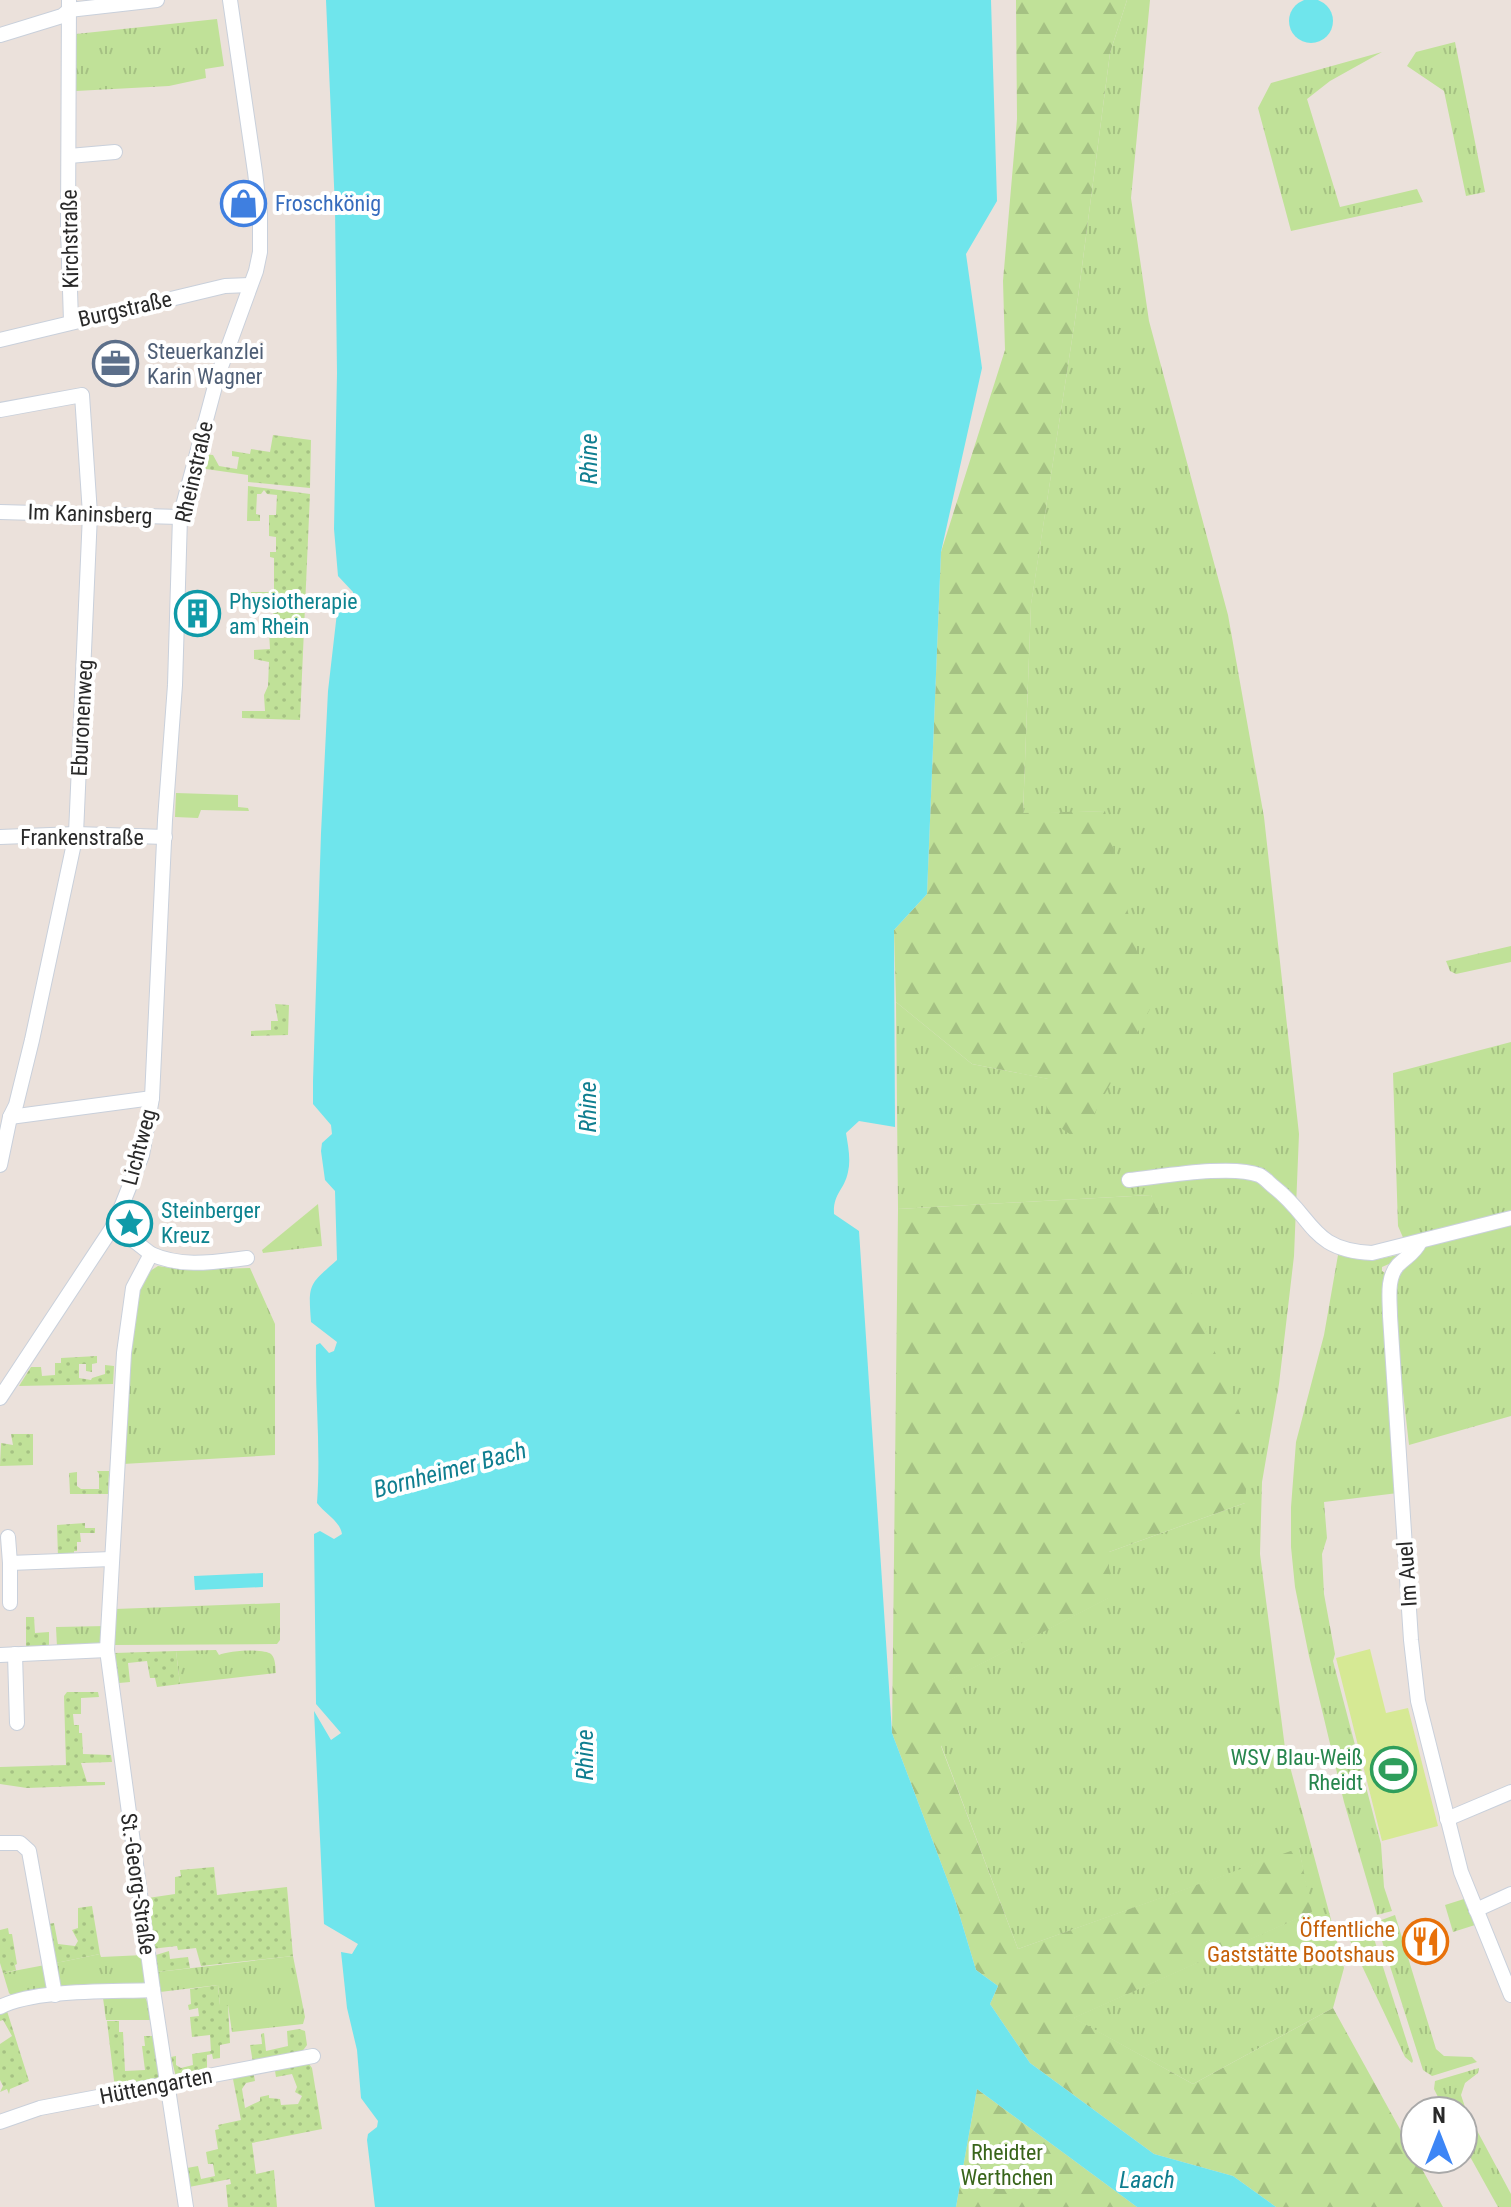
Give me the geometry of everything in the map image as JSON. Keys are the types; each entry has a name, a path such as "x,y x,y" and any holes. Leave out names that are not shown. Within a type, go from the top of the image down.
{"street":[{"path":"0,35 62,16 69,5 157,0"},
{"name":"Rheinstraße","path":"152,1098 175,685 180,517 218,375 260,252 260,214 230,0"},
{"name":"Kirchstraße","path":"69,5 68,228 71,321"},
{"name":"Kirchstraße","path":"69,156 115,152"},
{"name":"Burgstraße","path":"0,340 225,286 250,285"},
{"name":"Eburonenweg","path":"0,410 82,395 90,514 76,834 32,1040 0,1165"},
{"name":"Im Kaninsberg","path":"0,512 180,517"},
{"name":"Frankenstraße","path":"0,837 76,834 165,837"},
{"name":"Lichtweg","path":"0,1398 114,1225 142,1155 152,1098 10,1117"},
{"path":"1129,1180 1231,1171 1260,1175 1283,1194 1315,1233 1334,1247 1349,1252 1372,1253 1511,1218"},
{"path":"114,1225 151,1254 175,1263 247,1258"},
{"name":"Im Auel","path":"1420,1242 1415,1253 1392,1273 1390,1316 1417,1692 1461,1872 1511,1995"},
{"name":"St.-Georg-Straße","path":"151,1254 133,1288 124,1353 107,1650 186,2207"},
{"path":"8,1537 10,1603"},
{"path":"10,1563 111,1559"},
{"path":"17,1723 7,1654 107,1650"},
{"path":"1447,1819 1511,1792"},
{"path":"0,1843 20,1843 29,1851 55,1995"},
{"path":"1476,1910 1511,1894"},
{"path":"0,2007 9,2002 55,1995 153,1990"},
{"name":"Hüttengarten","path":"0,2122 40,2108 313,2056"}],"green space":[{"path":"1016,0 1127,0 1110,53 1075,320 1031,605 1023,813 1105,811 1150,1009 1080,1141 1046,1118 1048,1079 972,1064 896,1002 894,930 927,894 941,552 1005,350 1003,281 1017,119"},
{"path":"1127,0 1150,0 1131,198 1149,321 1228,615 1264,817 1299,1134 1294,1256 1279,1384 1262,1482 1260,1554 1285,1748 1344,1968 1333,2008 1193,2084 1073,2018 1311,1912 1299,1849 1018,1949 941,1745 947,1681 1108,1598 1109,1552 1245,1503 1151,1195 898,1209 896,1002 972,1064 1049,1079 1105,811 1023,814 1031,604 1075,320 1110,53"},
{"path":"217,19 224,66 205,69 206,78 169,86 76,91 76,34"},
{"path":"1455,42 1485,192 1466,196 1444,91 1407,66 1416,52"},
{"path":"1382,52 1330,81 1307,99 1340,207 1417,189 1423,202 1291,231 1258,108 1271,83"},
{"path":"273,435 311,440 310,488 248,482 248,475 199,468 203,454 213,455 219,466 237,469 239,457 232,456 232,451 250,454 251,449 270,452"},
{"path":"248,486 310,494 300,720 242,718 242,711 265,711 269,662 254,659 254,650 270,649 274,599 251,598 251,592 274,592 274,558 270,557 270,552 276,552 276,537 269,536 269,515 276,515 277,495 267,494 264,490 257,494 256,514 260,515 260,521 247,521"},
{"path":"176,793 238,795 238,807 248,808 249,811 201,810 198,818 175,817"},
{"path":"1511,946 1511,962 1456,974 1450,971 1446,961"},
{"path":"275,1004 289,1005 288,1035 251,1036 251,1031 271,1030 271,1021 278,1021"},
{"path":"1511,1042 1511,1416 1409,1445 1395,1292 1405,1257 1382,1267 1388,1275 1398,1493 1324,1502 1327,1538 1322,1554 1324,1594 1335,1654 1333,1661 1381,1844 1384,1887 1392,1911 1377,1915 1344,1802 1295,1587 1291,1507 1296,1442 1324,1335 1338,1255 1374,1260 1407,1253 1398,1226 1393,1073"},
{"path":"1151,1195 1250,1438 1245,1503 1109,1552 1109,1598 948,1681 964,1719 941,1746 1018,1949 1299,1848 1312,1912 1074,2018 1193,2084 1333,2008 1399,2127 1399,2175 1425,2175 1443,2207 1276,2207 1233,2176 1154,2154 1030,2063 990,2004 998,1986 976,1970 955,1900 892,1733 898,1209"},
{"path":"318,1204 322,1246 263,1253 262,1250"},
{"path":"158,1266 185,1270 250,1268 275,1324 275,1455 123,1464 131,1322 138,1287 147,1273"},
{"path":"97,1356 92,1372 86,1371 86,1364 79,1364 79,1378 91,1380 105,1374 105,1365 114,1366 113,1384 19,1386 31,1367 41,1367 42,1376 55,1375 55,1363 61,1363 61,1358"},
{"path":"11,1434 33,1434 33,1465 0,1466 1,1443 13,1445"},
{"path":"97,1471 109,1471 108,1494 70,1494 69,1473 77,1472 77,1486 81,1489 99,1489"},
{"path":"85,1523 85,1528 95,1528 95,1533 80,1533 81,1542 77,1542 74,1557 58,1557 57,1525"},
{"path":"280,1603 280,1640 277,1644 113,1645 115,1609"},
{"path":"26,1617 34,1617 35,1633 49,1632 49,1645 26,1647"},
{"path":"106,1626 101,1645 57,1647 56,1627"},
{"name":"WSV Blau-Weiß Rheidt","path":"1370,1649 1386,1713 1408,1708 1438,1826 1382,1841 1336,1658"},
{"path":"216,1650 219,1655 267,1652 274,1658 276,1673 180,1684 176,1651"},
{"path":"176,1651 180,1684 157,1687 155,1678 150,1678 147,1661 128,1663 130,1682 119,1683 115,1653"},
{"path":"67,1692 98,1692 99,1697 81,1698 81,1714 73,1714 74,1725 79,1725 79,1733 82,1733 83,1754 111,1755 112,1762 81,1763 87,1782 105,1782 105,1785 27,1788 0,1784 0,1767 66,1765 64,1696"},
{"path":"214,1867 217,1895 287,1887 293,1956 201,1966 196,1948 178,1950 177,1946 151,1949 148,1898 175,1894 175,1877 181,1876 180,1870"},
{"path":"1464,1899 1475,1925 1453,1932 1445,1905"},
{"path":"92,1906 100,1954 56,1963 49,1924 54,1923 58,1944 75,1946 78,1941 72,1930 78,1928 78,1908"},
{"path":"1395,1915 1436,2049 1444,2056 1472,2057 1477,2062 1432,2076 1423,2070 1376,1922"},
{"path":"1369,1923 1412,2063 1405,2057 1345,1930"},
{"path":"8,1928 9,1934 12,1934 17,1964 16,1970 3,1973 0,1930"},
{"path":"169,1951 170,1959 188,1957 190,1968 158,1972 156,1955"},
{"path":"100,1954 101,1957 144,1955 147,1972 145,1984 65,1989 60,1986 56,1963"},
{"path":"293,1956 305,2017 303,2024 232,2032 228,2005 220,2005 218,1985 160,1992 158,1972"},
{"path":"45,1965 48,1988 12,1996 9,1993 3,1973"},
{"path":"218,1985 220,2005 228,2005 230,2043 220,2045 220,2058 213,2059 212,2054 207,2055 207,2071 176,2077 171,2057 176,2056 176,2065 181,2068 193,2065 192,2054 211,2051 210,2035 192,2037 190,2017 199,2016 198,2008 189,2010 190,1989"},
{"path":"145,1997 155,2020 106,2020 103,1998"},
{"path":"7,2011 29,2081 10,2089 9,2094 7,2089 0,2092 3,2086 0,2080 0,2044 12,2036 3,2020 0,2021 0,2012"},
{"path":"107,2021 119,2021 119,2032 123,2032 125,2071 145,2070 144,2036 156,2036 161,2076 157,2081 115,2089"},
{"path":"287,2031 305,2031 307,2045 301,2053 253,2063 250,2045 262,2044 261,2034 264,2033 266,2051 288,2046"},
{"path":"307,2061 312,2068 322,2129 252,2143 256,2174 274,2170 277,2207 228,2207 226,2185 231,2184 230,2179 189,2187 187,2168 198,2166 201,2179 215,2176 206,2152 218,2149 215,2130 219,2129 218,2125 241,2120 232,2074 253,2070 255,2081 246,2083 242,2089 245,2108 260,2101 260,2097 269,2095 269,2098 280,2099 281,2105 298,2104 302,2096 295,2092 297,2087 292,2074 276,2077 274,2065"},
{"path":"1479,2068 1478,2073 1465,2083 1461,2095 1437,2095 1435,2081"},
{"name":"Rheidter Werthchen","path":"977,2089 1137,2207 956,2207"},
{"path":"1479,2134 1511,2194 1511,2207 1498,2207 1479,2173"}],"water":[{"path":"1311,-1 1327,5 1333,21 1327,37 1311,43 1295,37 1289,21 1295,5"},
{"path":"326,0 991,0 997,201 966,254 982,368 941,552 927,894 894,930 895,1127 859,1121 846,1133 849,1167 834,1207 834,1214 859,1231 892,1733 955,1900 976,1970 998,1986 990,2004 1030,2063 1154,2154 1233,2176 1276,2207 1137,2207 977,2089 956,2207 375,2207 367,2140 378,2121 361,2098 357,2050 347,2008 341,1952 352,1954 358,1944 324,1924 314,1711 331,1740 341,1733 316,1704 314,1534 320,1531 334,1539 342,1534 335,1521 317,1503 316,1345 320,1343 329,1353 334,1351 337,1342 311,1322 310,1299 316,1280 337,1260 335,1191 325,1180 321,1151 322,1143 332,1134 331,1125 313,1104 313,1081 328,691 338,604 345,604 353,598 353,592 338,576 334,529 337,373 335,208"},
{"path":"263,1573 263,1587 195,1590 194,1576"}],"place":[{"name":"Froschkönig","path":"244,203"},
{"name":"Steuerkanzlei Karin Wagner","path":"116,364"},
{"name":"Physiotherapie am Rhein","path":"198,614"},
{"name":"Steinberger Kreuz","path":"130,1223"},
{"name":"WSV Blau-Weiß Rheidt","path":"1394,1770"},
{"name":"Öffentliche Gaststätte Bootshaus","path":"1426,1942"}],"water label":[{"name":"Rhine","path":"589,459"},
{"name":"Rhine","path":"588,1107"},
{"name":"Bornheimer Bach","path":"450,1470"},
{"name":"Rhine","path":"585,1755"},
{"name":"Laach","path":"1147,2180"}]}
